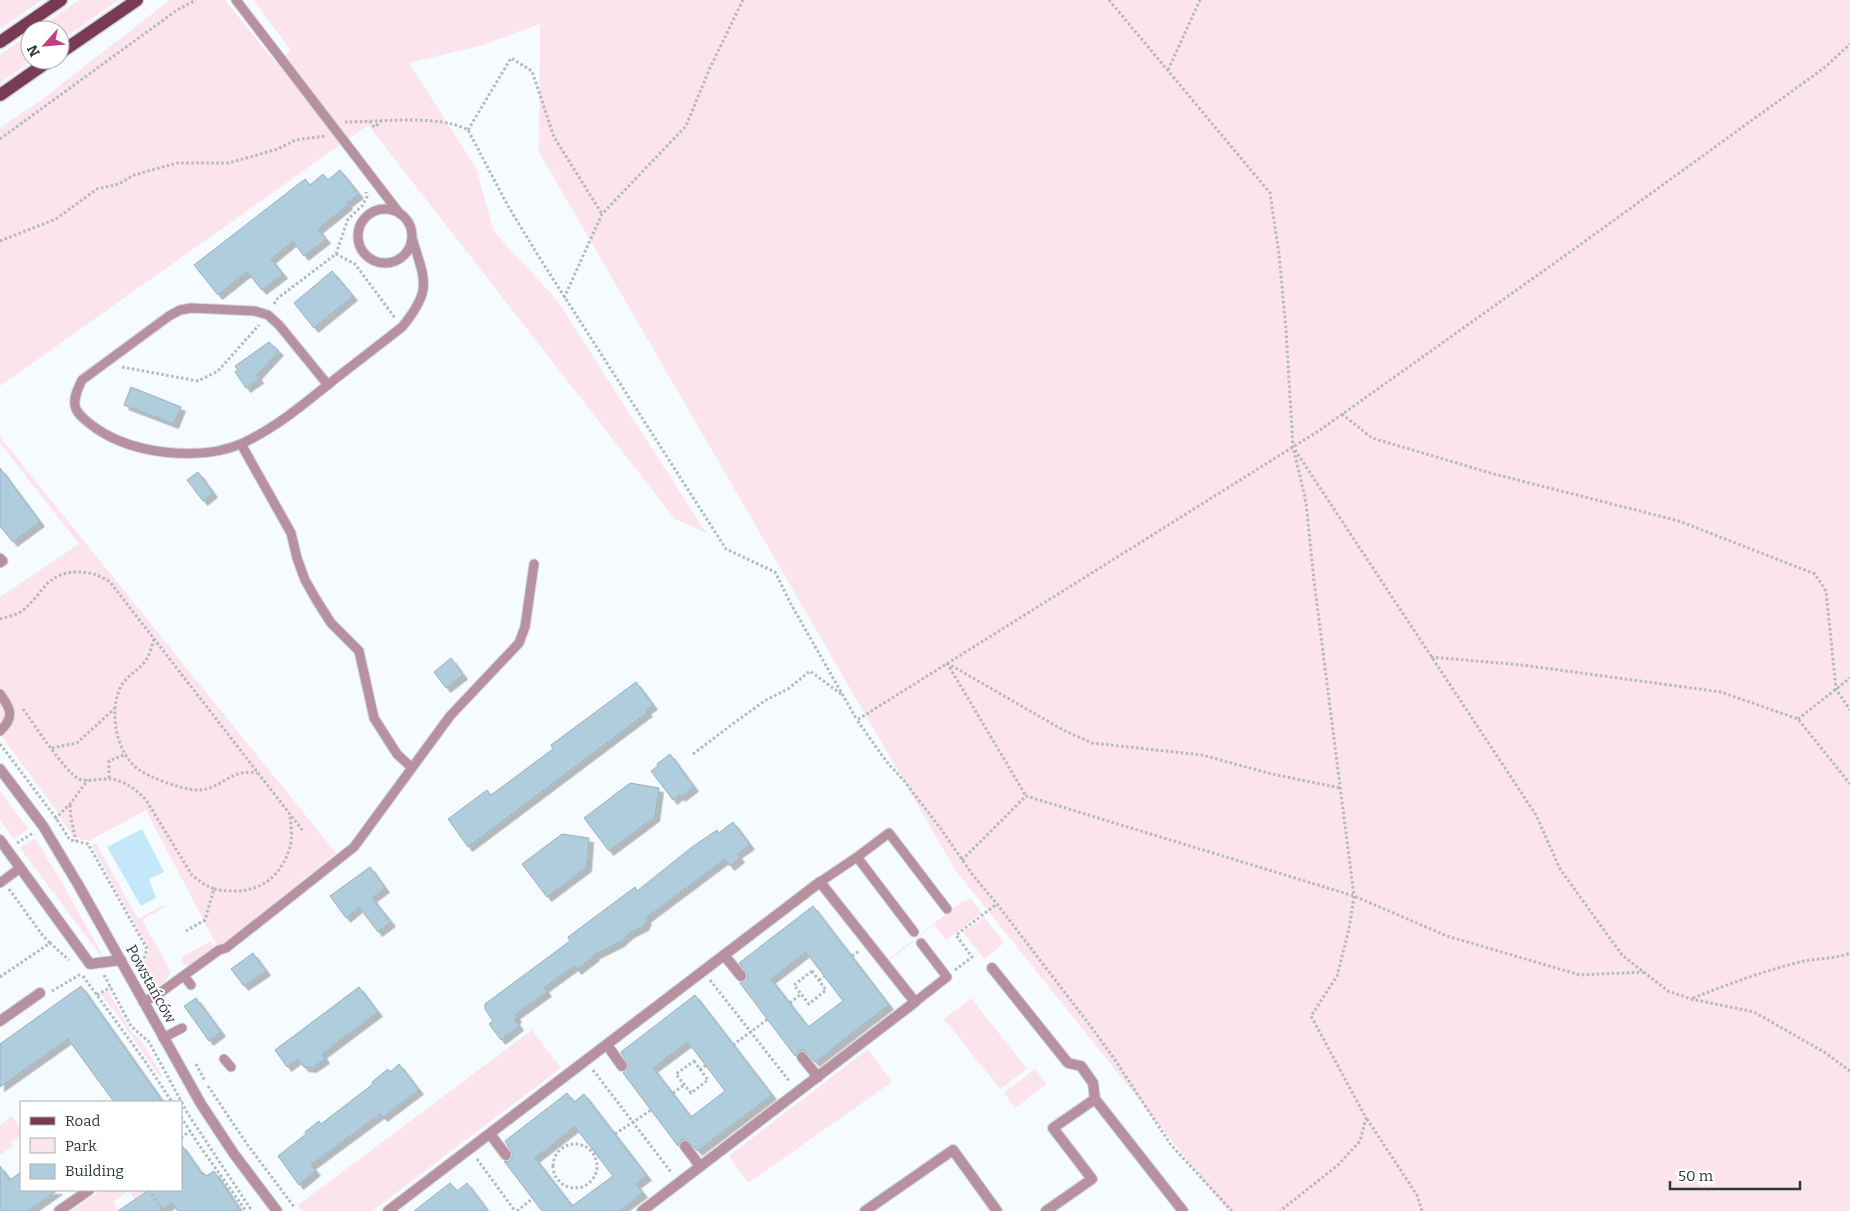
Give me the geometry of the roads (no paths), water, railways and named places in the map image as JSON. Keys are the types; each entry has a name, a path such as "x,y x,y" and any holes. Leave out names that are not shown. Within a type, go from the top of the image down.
{"main road":[{"path":"0,42 61,0"},
{"path":"70,46 137,0"},
{"path":"0,95 36,70"}],"street":[{"name":"Powstańców","path":"0,769 43,826 79,886 205,1111 277,1211"},
{"path":"0,840 94,963 121,960"},
{"path":"388,1211 820,882 915,1002 642,1211"},
{"path":"724,955 741,976"},
{"path":"992,968 1068,1063 1081,1066 1094,1083 1094,1099 1183,1211"},
{"path":"0,1021 45,993"},
{"path":"607,1045 622,1066"},
{"path":"802,1057 818,1077"},
{"path":"1046,1211 1092,1179 1053,1128 1094,1099"},
{"path":"490,1134 506,1155"},
{"path":"685,1146 700,1166"},
{"path":"864,1211 953,1150 997,1211"},
{"path":"59,1211 88,1191"}],"lane":[{"path":"236,0 406,220 411,229 424,277 423,295 413,313 402,327 305,404 241,444 216,450 175,453 122,443 108,436 80,416 74,404 75,394 82,380 169,316 180,310 191,308 255,311 268,315 279,324 328,385"},
{"path":"400,214 392,210 382,209 365,217 360,225 358,234 358,243 362,252 378,262 387,263 404,255 412,238"},
{"path":"241,444 291,532 300,565 317,601 331,623 359,651 374,718 397,754 412,768"},
{"path":"0,558 3,561 0,563"},
{"path":"143,1002 157,995 219,950 232,944 354,846 450,716 519,643 525,627 534,564"},
{"path":"0,694 10,710 10,718 0,731"},
{"path":"820,882 889,833 947,909"},
{"path":"857,857 914,932"},
{"path":"2,882 20,868"},
{"path":"915,1002 947,977 921,943"},
{"path":"184,976 191,985"},
{"path":"164,1038 182,1028"},
{"path":"224,1059 230,1068"}],"water":[{"path":"142,829 164,872 149,879 156,898 141,906 107,847"}]}
